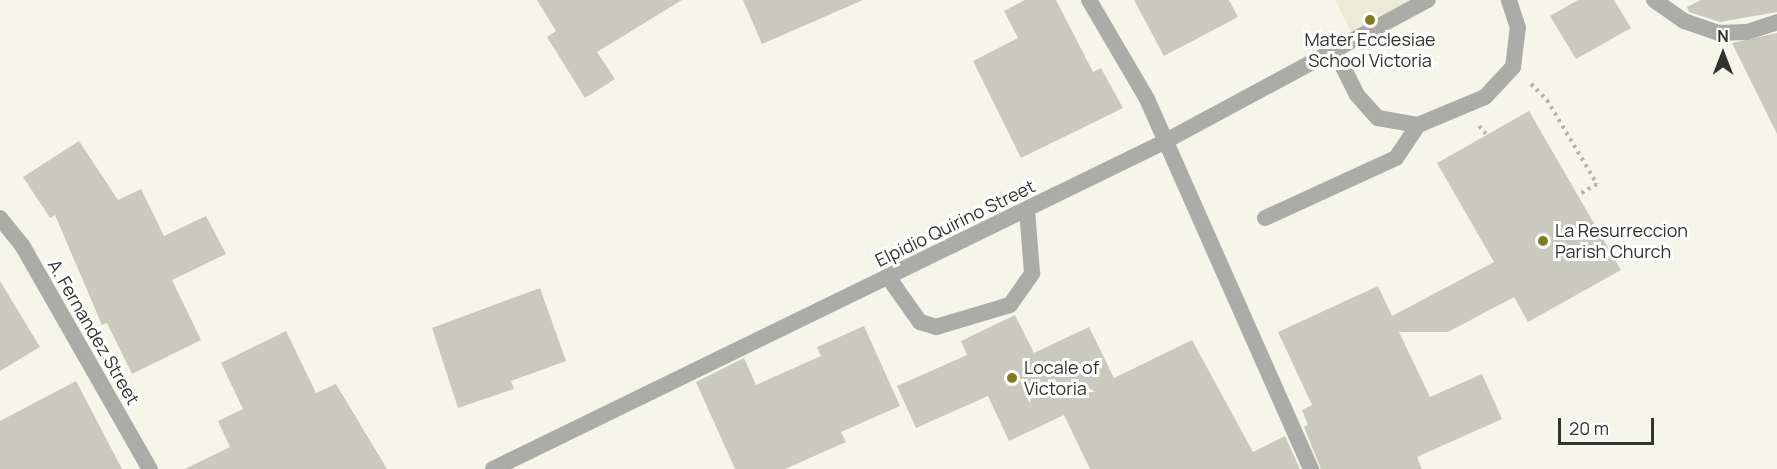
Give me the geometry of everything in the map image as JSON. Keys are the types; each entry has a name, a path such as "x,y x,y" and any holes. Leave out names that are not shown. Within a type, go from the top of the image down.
{"street":[{"path":"1089,0 1147,99 1162,143 1311,469"},
{"name":"Elpidio Quirino Street","path":"493,469 1162,143 1428,0"},
{"path":"1335,51 1357,95 1378,118 1418,125 1485,97 1513,67 1518,28 1509,0"},
{"path":"1654,0 1684,21 1718,33 1748,32 1777,22"},
{"path":"1265,218 1396,158 1418,125"},
{"path":"888,277 920,322 936,327 1010,305 1032,273 1027,210"},
{"name":"A. Fernandez Street","path":"0,218 22,245 150,469"}],"path":[{"path":"1513,67 1547,100 1597,184 1578,195"}],"shaded area":[{"name":"Mater Ecclesiae School Victoria","path":"1335,0 1434,0 1355,39"}],"building":[{"path":"537,0 682,0 597,52 615,79 585,98 547,37 556,31"},
{"path":"743,0 863,0 762,44"},
{"path":"1025,0 1056,0 1093,72 1101,68 1123,108 1021,158 973,61 1018,38 1004,11"},
{"path":"1134,0 1229,0 1238,17 1164,56"},
{"path":"1578,0 1614,0 1631,28 1576,59 1550,16"},
{"path":"1701,0 1777,0 1777,12 1720,22 1689,12 1687,7"},
{"path":"1777,33 1777,134 1732,43"},
{"path":"1529,111 1621,270 1528,322 1514,297 1448,332 1399,332 1430,397 1482,374 1502,419 1417,457 1422,469 1321,469 1304,427 1308,425 1302,410 1312,405 1278,332 1378,286 1392,316 1494,262 1437,163"},
{"path":"79,141 118,200 141,189 164,236 206,216 226,254 172,280 201,340 132,374 107,323 102,325 55,215 50,218 23,177"},
{"path":"0,281 40,347 0,371"},
{"path":"540,288 566,361 511,381 514,389 458,408 432,328"},
{"path":"1015,315 1034,353 1089,327 1114,378 1192,340 1253,452 1285,436 1300,469 1090,469 1064,415 1009,441 988,396 916,428 897,386 967,355 961,341"},
{"path":"864,326 900,406 841,432 846,442 785,469 735,469 696,382 744,358 756,385 821,356 817,347"},
{"path":"286,331 316,393 336,384 387,469 185,469 230,447 218,421 243,409 221,363"},
{"path":"76,381 122,469 0,469 0,421"}],"place":[{"name":"Mater Ecclesiae School Victoria","path":"1370,20"},
{"name":"La Resurreccion Parish Church","path":"1543,241"},
{"name":"Locale of Victoria","path":"1012,378"}]}
